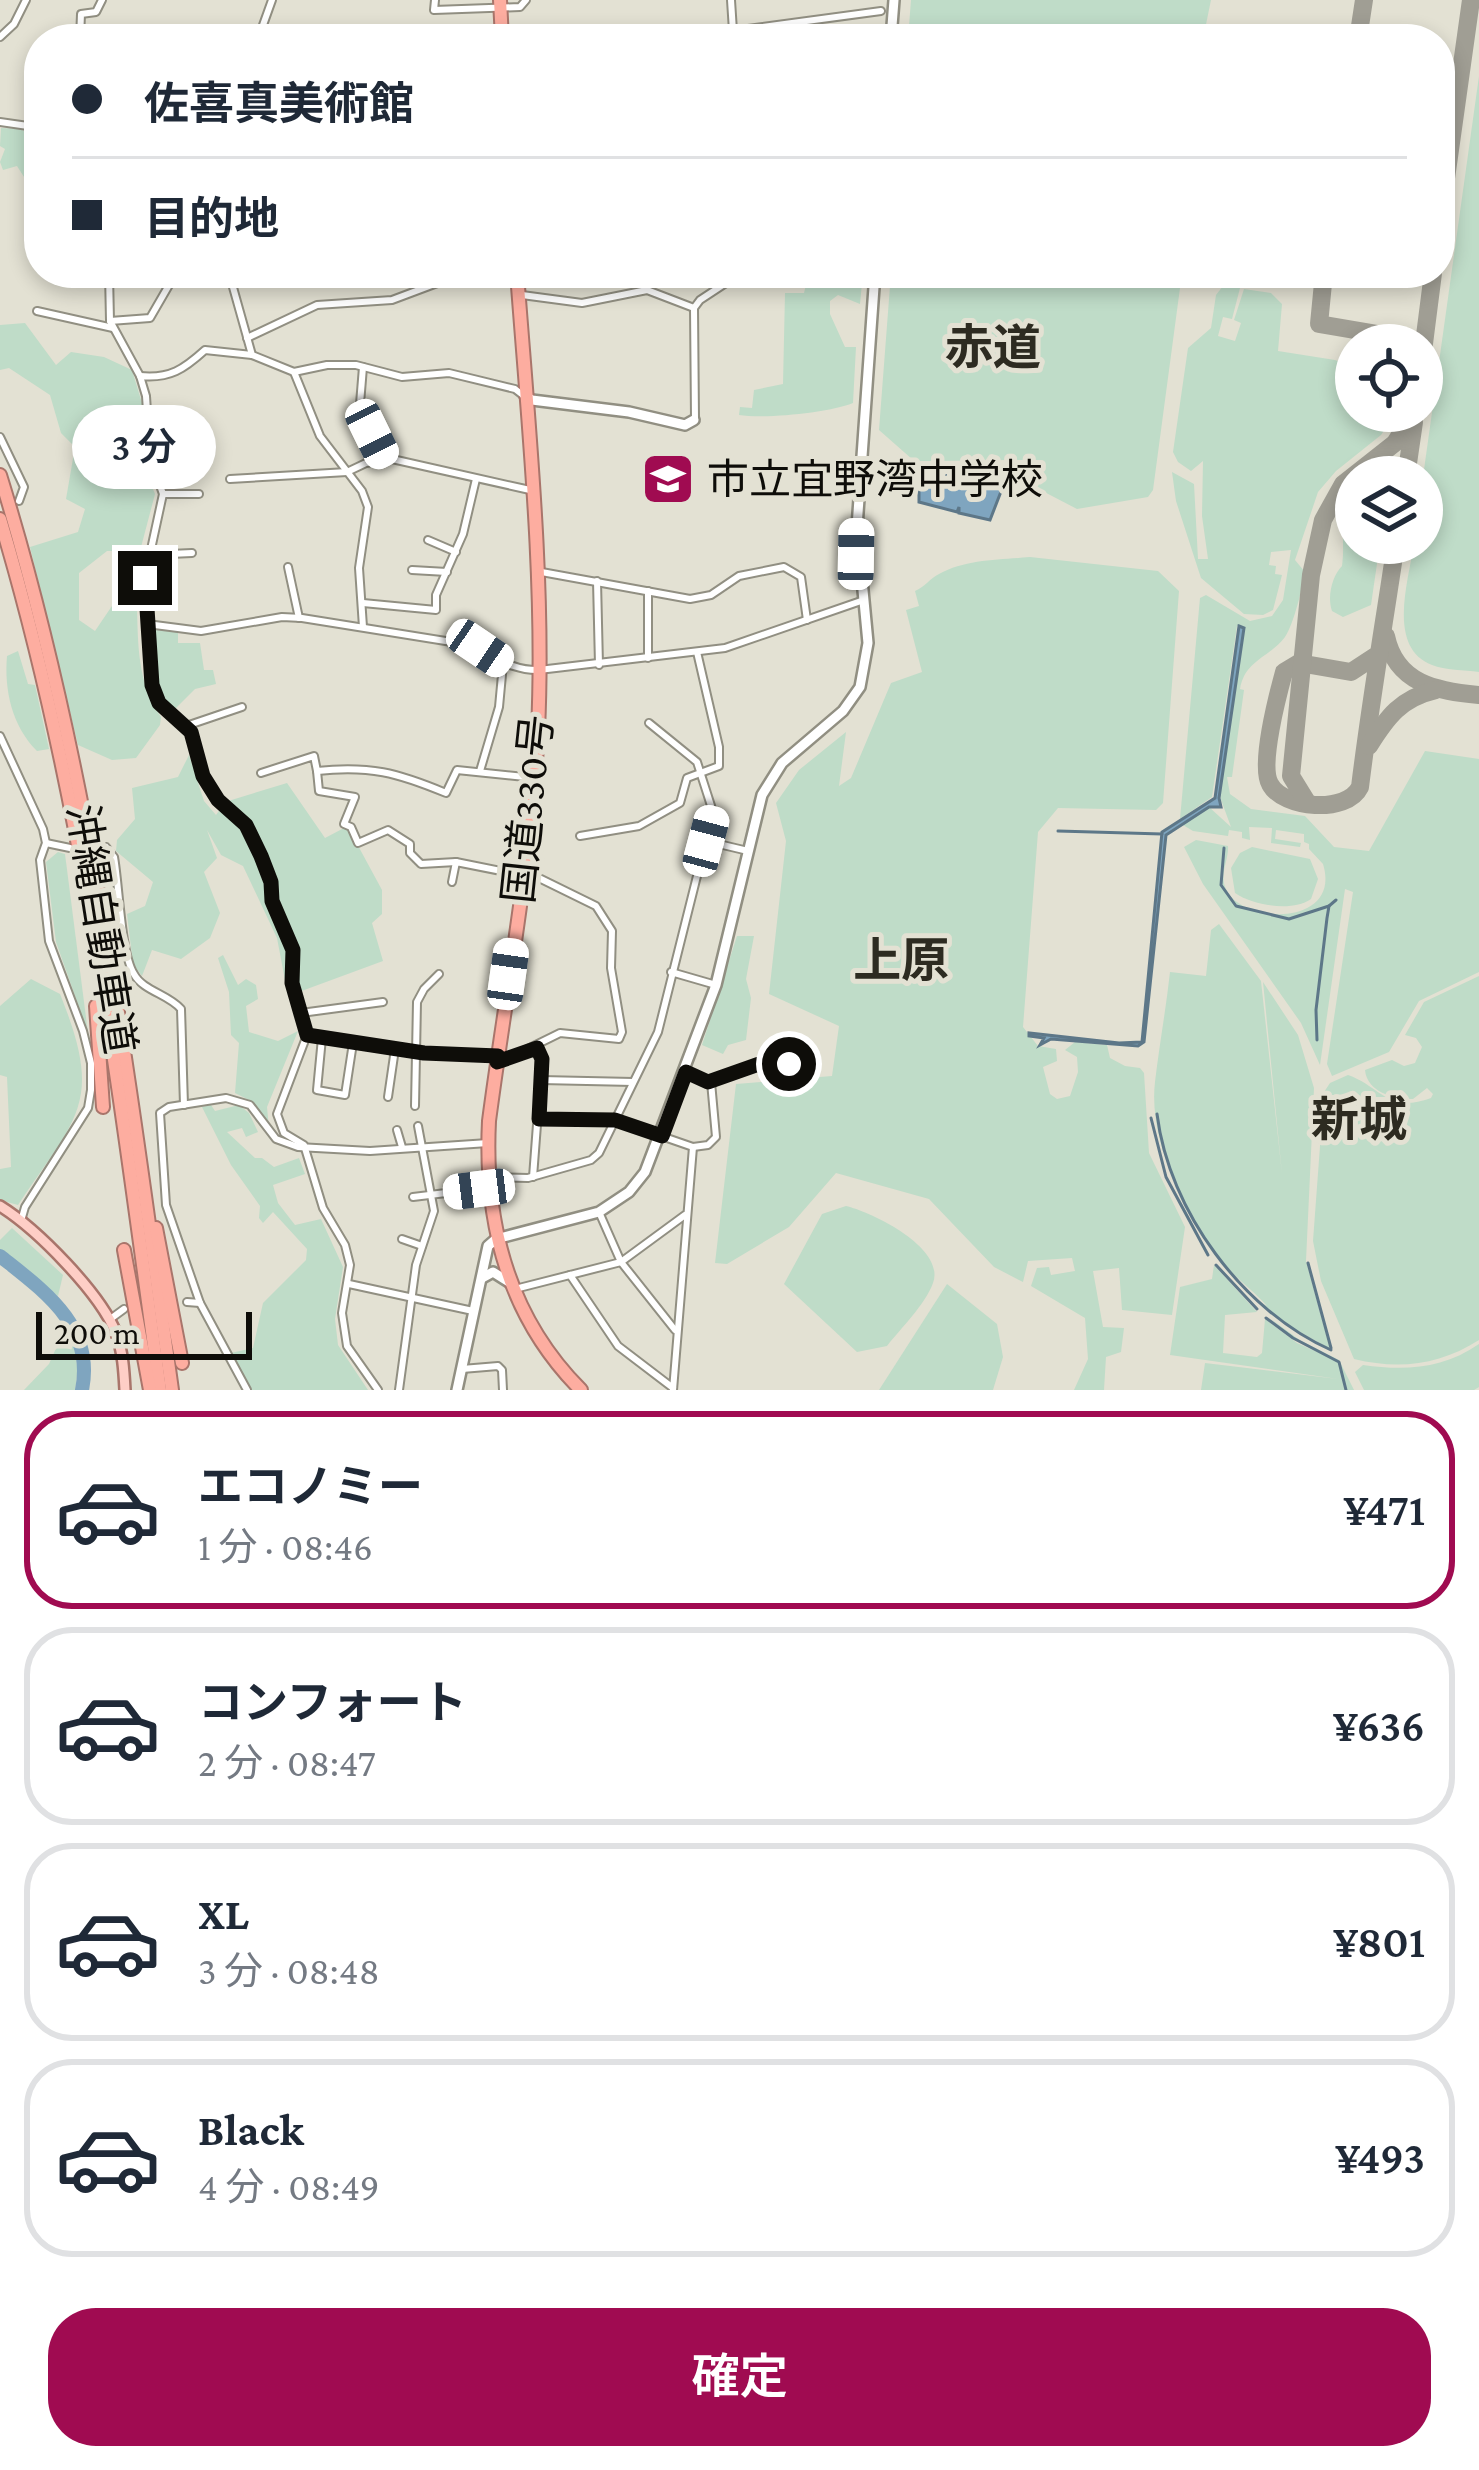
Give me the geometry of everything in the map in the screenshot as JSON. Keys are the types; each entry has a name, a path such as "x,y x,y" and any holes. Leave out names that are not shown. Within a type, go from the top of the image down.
{"highway":[{"name":"国道330号","path":"518,288 539,670 534,778 483,1183 512,1287 540,1340 576,1388"},
{"name":"沖縄自動車道","path":"0,475 46,638 90,839 172,1390"},
{"name":"沖縄自動車道","path":"0,519 56,736 100,981 160,1390"},
{"path":"100,981 96,999 104,1107"},
{"path":"143,1194 151,1205 182,1363"},
{"path":"124,1250 150,1390"}],"main road":[{"path":"0,1206 21,1221 82,1284 109,1320 122,1353 125,1390"}],"street":[{"path":"0,37 26,0"},
{"path":"81,24 82,14 96,12 102,0"},
{"path":"435,0 434,10 501,4 520,7 526,0"},
{"path":"800,24 881,11"},
{"path":"110,288 112,325 146,396 150,457 163,494 147,555 152,685 159,703 187,726 203,776 218,800 246,825 293,950 292,983 307,1035 277,1114 284,1133 304,1145 322,1208 345,1245 350,1265 342,1313 346,1346 378,1390"},
{"path":"37,311 112,325 150,318 167,288"},
{"path":"233,288 252,355"},
{"path":"247,338 316,305 392,300 424,288"},
{"path":"534,288 582,303 646,290 694,308"},
{"path":"140,376 166,377 205,350 252,355 294,371 327,365 363,367 402,377 449,374 515,389 532,400 629,412 685,425 694,420 698,377 694,308 718,288"},
{"path":"458,1390 485,1252 496,1239 599,1212 639,1181 662,1136 716,985 758,806 775,772 803,742 843,711 860,687 868,644 857,527 873,288"},
{"path":"363,367 360,404 384,459"},
{"path":"294,371 320,436 362,491 368,507 358,568 363,627"},
{"path":"0,437 24,487 19,501"},
{"path":"230,479 347,472 384,459 530,490"},
{"path":"363,604 436,610 436,595 456,552 476,479"},
{"path":"163,494 199,494"},
{"path":"428,540 456,552"},
{"path":"147,555 192,553"},
{"path":"288,567 299,618"},
{"path":"535,571 690,599 711,595 739,576 784,568 801,578 807,620"},
{"path":"412,570 447,572"},
{"path":"597,581 599,665"},
{"path":"648,592 648,658"},
{"path":"147,624 201,631 299,618 480,648 503,664 539,670 725,649 865,598"},
{"path":"580,836 639,826 680,803 686,778 719,766 719,747 697,652"},
{"path":"480,771 499,707 503,664"},
{"path":"187,726 242,707"},
{"path":"413,1198 533,1177 591,1160 599,1153 658,1032 713,812 702,772 689,753 649,723"},
{"path":"0,736 35,807 46,843 40,860 49,941 91,1063 88,1108 21,1221"},
{"path":"261,772 314,756 320,791 355,797 344,824 351,827 358,843 388,830 410,844 410,854 421,864 456,862 556,884 596,906 612,931 619,1039 560,1033 537,1048 497,1059 307,1035"},
{"path":"316,771 349,767 395,772 446,793 457,770 534,778"},
{"path":"706,841 748,851"},
{"path":"46,843 70,848"},
{"path":"106,847 114,857 131,970 145,986 181,1009 184,1105"},
{"path":"452,882 456,862"},
{"path":"670,972 716,985"},
{"path":"415,1106 417,1002 440,974"},
{"path":"301,1013 383,1002"},
{"path":"322,1038 316,1090 345,1095 352,1043"},
{"path":"533,1177 542,1059 537,1048"},
{"path":"388,1097 395,1049"},
{"path":"686,1072 711,1082 759,1064 789,1064"},
{"path":"541,1080 634,1082"},
{"path":"539,1119 615,1120 693,1148 708,1145 716,1137 711,1082"},
{"path":"247,1390 200,1303 166,1204 160,1113 184,1105 240,1099 276,1139 298,1147 370,1151 488,1143"},
{"path":"399,1390 411,1298 434,1211 418,1126"},
{"path":"398,1130 401,1147"},
{"path":"673,1389 693,1148"},
{"path":"599,1212 621,1262 677,1333"},
{"path":"479,1283 494,1272 512,1287 621,1262 685,1215"},
{"path":"402,1239 422,1246"},
{"path":"569,1275 617,1346 673,1389"},
{"path":"349,1284 473,1311"},
{"path":"187,1302 200,1303"},
{"path":"109,1320 124,1309"},
{"path":"462,1369 498,1366 503,1390"}],"green space":[{"path":"911,0 1211,0 1206,24 909,24"},
{"path":"1479,76 1479,672 1432,665 1409,644 1405,628 1410,564 1443,564 1443,456 1426,456 1429,432 1443,432 1443,334 1449,288 1455,288 1455,248"},
{"path":"1,128 24,131 24,177 17,166 3,170 0,162 5,149 0,146"},
{"path":"805,288 862,288 860,304 838,295 830,301 830,314 845,347 856,347 853,403 796,414 739,415 740,407 752,408 754,390 783,384 785,293 804,293"},
{"path":"890,288 1180,288 1153,490 1148,497 1077,509 1029,484 1008,460 934,461 921,467 879,430"},
{"path":"1221,288 1240,288 1232,319 1223,317 1218,336 1235,341 1241,323 1234,320 1244,289 1271,293 1282,304 1278,351 1335,360 1335,432 1383,432 1355,456 1335,456 1335,472 1318,492 1295,560 1305,572 1292,623 1279,644 1252,665 1240,689 1244,690 1232,777 1227,777 1230,794 1251,809 1305,816 1334,847 1369,851 1425,751 1479,759 1479,972 1419,1001 1389,1052 1332,1076 1327,1064 1353,892 1345,889 1320,1065 1301,1023 1203,884 1184,847 1196,840 1228,846 1224,885 1237,902 1252,910 1289,914 1306,909 1319,899 1325,884 1323,864 1304,842 1304,834 1276,830 1275,839 1301,843 1300,847 1271,843 1272,828 1249,827 1250,840 1242,838 1242,832 1229,830 1228,836 1183,825 1209,807 1231,827 1220,797 1244,627 1237,626 1212,797 1180,819 1200,598 1206,595 1250,621 1272,616 1283,600 1291,550 1271,552 1269,565 1282,575 1273,610 1263,615 1244,614 1201,578 1176,501 1172,472 1194,484 1198,559 1208,559 1202,516 1203,461 1191,471 1173,452 1188,348 1211,328"},
{"path":"25,323 56,365 71,352 104,357 132,370 142,403 142,463 155,494 140,551 107,551 79,573 79,620 95,631 114,603 137,604 143,677 161,717 136,758 112,760 78,745 30,547 78,532 85,509 66,499 75,447 61,433 50,395 9,368 0,370 0,325"},
{"path":"1030,557 1158,571 1179,591 1163,803 1156,810 1058,808 1038,832 1023,1027 1038,1046 1056,1049 1057,1061 1043,1067 1050,1094 1057,1099 1070,1096 1078,1072 1077,1057 1065,1050 1075,1042 1107,1045 1110,1058 1140,1068 1149,1153 1185,1227 1172,1315 1122,1310 1119,1268 1093,1271 1103,1327 1124,1328 1121,1352 1106,1357 1104,1390 1074,1390 1088,1359 1085,1318 1031,1286 1037,1268 1049,1267 1051,1275 1075,1271 1072,1258 1028,1261 1023,1282 994,1267 929,1199 836,1173 789,1227 727,1264 715,1263 736,1084 832,1076 839,1026 769,994 786,841 776,803 799,770 846,732 839,786 851,778 891,683 922,672 906,610 919,606 915,591 960,565"},
{"path":"1377,564 1371,605 1343,617 1332,611 1330,593 1342,566"},
{"path":"155,630 178,632 178,643 200,643 204,670 213,670 216,684 195,689 173,711 155,673"},
{"path":"18,651 28,684 35,685 49,749 37,751 12,707 7,656"},
{"path":"189,755 204,801 216,815 225,802 287,783 325,838 349,829 382,890 382,914 372,923 383,961 288,996 277,938 243,866 221,855 207,830 217,858 204,872 220,913 210,938 181,959 152,950 142,976 133,964 127,914 145,906 153,882 116,851 117,840 135,819 132,788 178,777"},
{"path":"1252,847 1310,859 1318,879 1311,899 1273,906 1235,893 1231,868 1240,853"},
{"path":"58,852 65,854 88,1033 56,942 46,862"},
{"path":"1219,924 1261,981 1282,1174 1263,982 1298,1035 1314,1088 1306,1261 1330,1349 1251,1297 1267,1306 1208,1242 1182,1199 1163,1152 1154,1105 1170,972 1206,976 1211,930"},
{"path":"737,936 754,936 746,979 751,998 746,1040 728,1045 723,1054 702,1045"},
{"path":"223,955 238,985 246,979 256,985 258,999 246,1006 249,1032 278,1041 298,1031 267,1107 269,1128 251,1101 235,1093 239,1043 231,1035 229,992 218,958"},
{"path":"1479,976 1479,1340 1419,1363 1354,1359 1321,1281 1313,1241 1324,1092 1330,1083 1348,1075 1394,1101 1431,1098 1427,1088 1413,1099 1382,1093 1365,1070 1392,1060 1404,1066 1415,1063 1422,1047 1416,1038 1405,1035 1424,1002"},
{"path":"31,979 60,994 73,1031 82,1085 69,1127 18,1205 0,1200 0,1169 11,1167 7,1077 0,1075 0,1006"},
{"path":"211,1105 215,1111 239,1105 249,1113 258,1132 246,1137 242,1128 227,1132 255,1158 274,1167 299,1158 305,1174 273,1185 278,1203 295,1225 321,1219 343,1267 335,1319 338,1345 368,1390 248,1390 231,1353 253,1348 263,1303 306,1260 307,1249 273,1212 263,1223 259,1218 260,1206 231,1165 202,1107"},
{"path":"846,1206 904,1234 929,1257 934,1270 924,1300 887,1346 857,1352 784,1284 822,1214"},
{"path":"12,1228 63,1275 58,1296 0,1251 0,1240"},
{"path":"1214,1265 1257,1312 1225,1315 1223,1353 1257,1357 1262,1353 1265,1319 1297,1343 1335,1360 1293,1338 1271,1319 1339,1360 1354,1390 1201,1390 1205,1363 1338,1379 1170,1355 1180,1287 1212,1279"},
{"path":"947,1284 997,1324 1003,1357 993,1390 879,1390"},
{"path":"66,1326 76,1357 75,1390 24,1390 49,1364"},
{"path":"1479,1344 1479,1387 1474,1390 1364,1390 1355,1372 1363,1365 1409,1368 1438,1363"}],"water":[{"path":"947,475 1007,476 990,520 959,513 959,507 957,512 919,502 919,486 943,485"},
{"path":"1239,626 1244,628 1221,807 1209,807 1166,835 1144,1042 1138,1046 1051,1039 1040,1045 1044,1038 1029,1033 1142,1042 1162,832 1215,798"}],"waterway":[{"path":"1058,831 1162,834"},
{"path":"1224,848 1221,885 1236,906 1289,919 1329,906"},
{"path":"1317,1040 1327,918 1336,900"},
{"path":"1157,1114 1177,1186 1216,1254 1268,1310 1331,1350"},
{"path":"1151,1118 1166,1177 1208,1255"},
{"path":"0,1256 49,1297 73,1329 84,1367 82,1390"},
{"path":"1308,1263 1331,1348"},
{"path":"1216,1265 1257,1309"},
{"path":"1266,1318 1339,1362 1346,1390"}],"taxiway":[{"path":"1360,24 1364,0"},
{"path":"1455,114 1471,0"},
{"path":"1323,288 1319,324 1335,327"},
{"path":"1426,324 1431,288"},
{"path":"1307,802 1291,776 1311,575 1323,520 1343,484 1395,443 1402,432"},
{"path":"1409,456 1413,432"},
{"path":"1379,654 1392,564"},
{"path":"1386,636 1399,665 1420,682 1479,695"},
{"path":"1379,654 1360,787 1353,796 1329,805 1301,803 1277,792 1267,775 1267,762 1284,672 1299,663 1351,672 1379,654"},
{"path":"1369,746 1396,710 1436,690"}],"place":[{"name":"市立宜野湾中学校","path":"668,479"}],"district":[{"name":"赤道","path":"993,347"},
{"name":"上原","path":"901,960"},
{"name":"新城","path":"1359,1119"}],"route":[{"path":"145,578 152,685 159,703 191,732 203,776 218,800 246,825 261,856 272,901 293,950 292,983 307,1035 424,1053 498,1056 497,1062 537,1048 542,1059 539,1119 615,1120 662,1136 686,1072 708,1082 759,1064 789,1064"}]}
